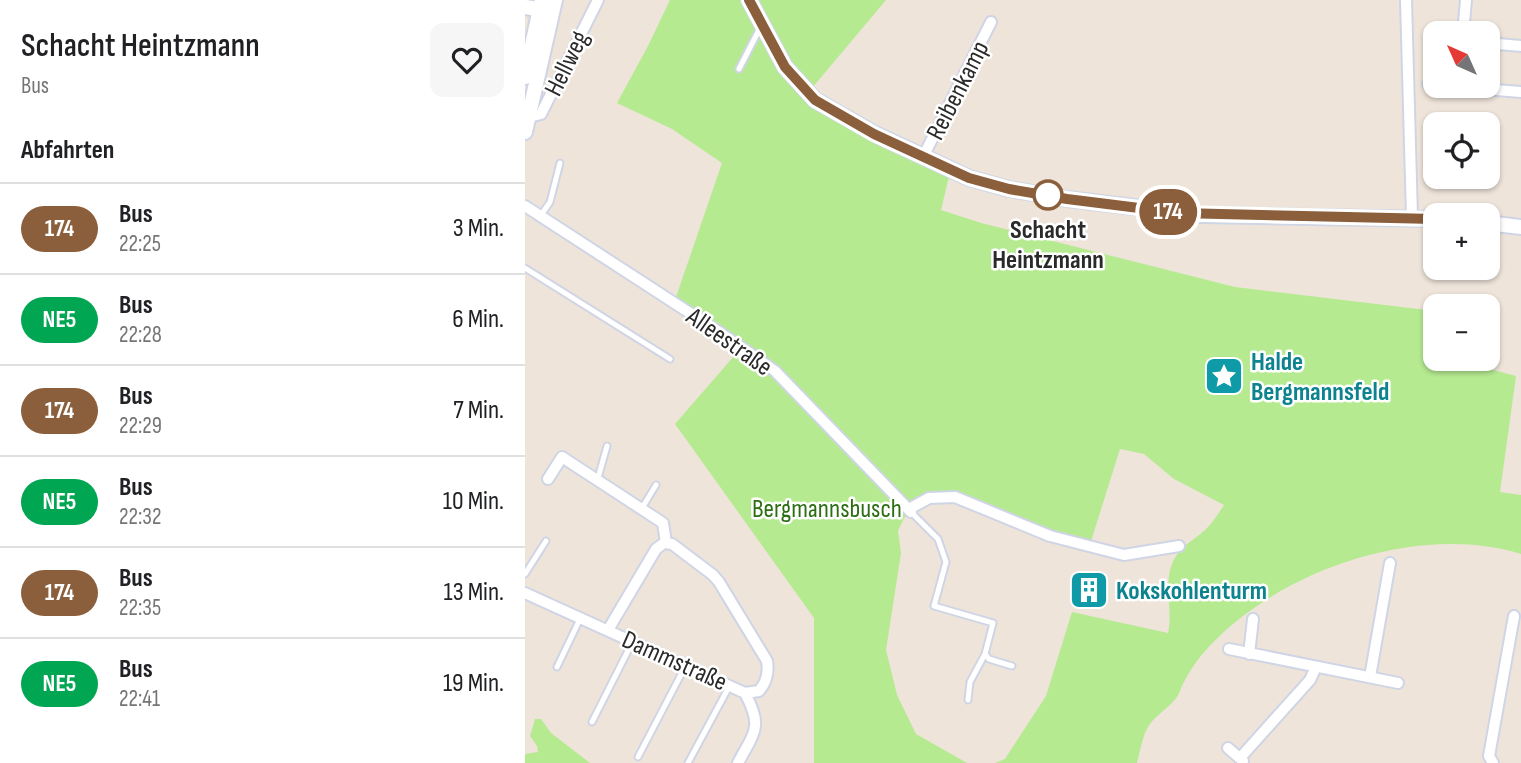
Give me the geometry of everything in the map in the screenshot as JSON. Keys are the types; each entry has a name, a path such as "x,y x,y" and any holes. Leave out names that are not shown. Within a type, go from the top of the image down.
{"street":[{"name":"Hellweg","path":"527,125 541,114 598,0"},
{"path":"1406,0 1412,217"},
{"path":"1465,21 1466,0"},
{"path":"750,1 785,67 815,100 853,124 969,178 988,184 1118,206 1201,215 1423,218"},
{"path":"525,6 548,6"},
{"path":"527,125 548,6"},
{"path":"525,77 548,6"},
{"name":"Reibenkamp","path":"923,157 991,22"},
{"path":"1500,44 1521,46"},
{"path":"1500,90 1521,92"},
{"name":"Alleestraße","path":"525,206 779,374 910,510"},
{"path":"1500,224 1521,226"},
{"path":"548,479 562,457 598,478 663,523 666,543"},
{"path":"910,510 929,498 955,497 1050,536 1124,555 1178,546"},
{"name":"Dammstraße","path":"525,593 745,693 759,691 765,685 769,672 768,661 713,575 677,547 666,543 656,549 608,630"},
{"path":"1370,677 1390,564"},
{"path":"1493,763 1489,755 1514,616"},
{"path":"1249,654 1253,620"},
{"path":"1229,649 1398,682"},
{"path":"1228,748 1243,761 1310,680 1316,667"},
{"path":"738,763 756,729 756,713 745,693"}],"lane":[{"path":"739,69 762,25"},
{"path":"541,215 550,202 560,163"},
{"path":"525,268 670,359"},
{"path":"598,478 607,446"},
{"path":"642,508 656,485"},
{"path":"910,510 937,539 946,562 933,606 993,623 985,654 970,682 968,700"},
{"path":"525,574 546,541"},
{"path":"557,667 580,618"},
{"path":"591,722 633,641"},
{"path":"985,654 989,659 1012,666"},
{"path":"638,757 686,665"},
{"path":"688,763 730,685"}],"green space":[{"name":"Bergmannsbusch","path":"670,0 886,0 807,94 798,92 804,98 808,96 950,172 941,210 981,223 1235,287 1423,310 1423,371 1497,371 1516,376 1500,492 1521,495 1521,554 1480,546 1438,544 1394,550 1351,561 1309,577 1270,598 1235,623 1205,651 1188,674 1177,697 1148,727 1137,763 995,763 1005,759 1046,696 1072,612 1168,633 1168,583 1174,559 1210,525 1224,505 1174,479 1144,454 1120,449 1092,538 1090,553 1070,548 1003,521 977,507 945,500 920,506 904,518 898,531 901,553 886,650 897,695 916,734 967,763 814,763 814,618 675,424 741,348 675,300 722,163 672,129 617,103"},
{"path":"535,719 541,719 551,733 590,763 525,763 525,754 538,752 530,736"}],"bus line":[{"name":"174","path":"749,0 785,67 810,96 829,110 874,134 969,178 1009,189 1067,199 1201,215 1423,218"}],"place":[{"name":"Schacht Heintzmann","path":"1048,195"},
{"name":"Halde Bergmannsfeld","path":"1224,376"},
{"name":"Kokskohlenturm","path":"1089,590"}]}
